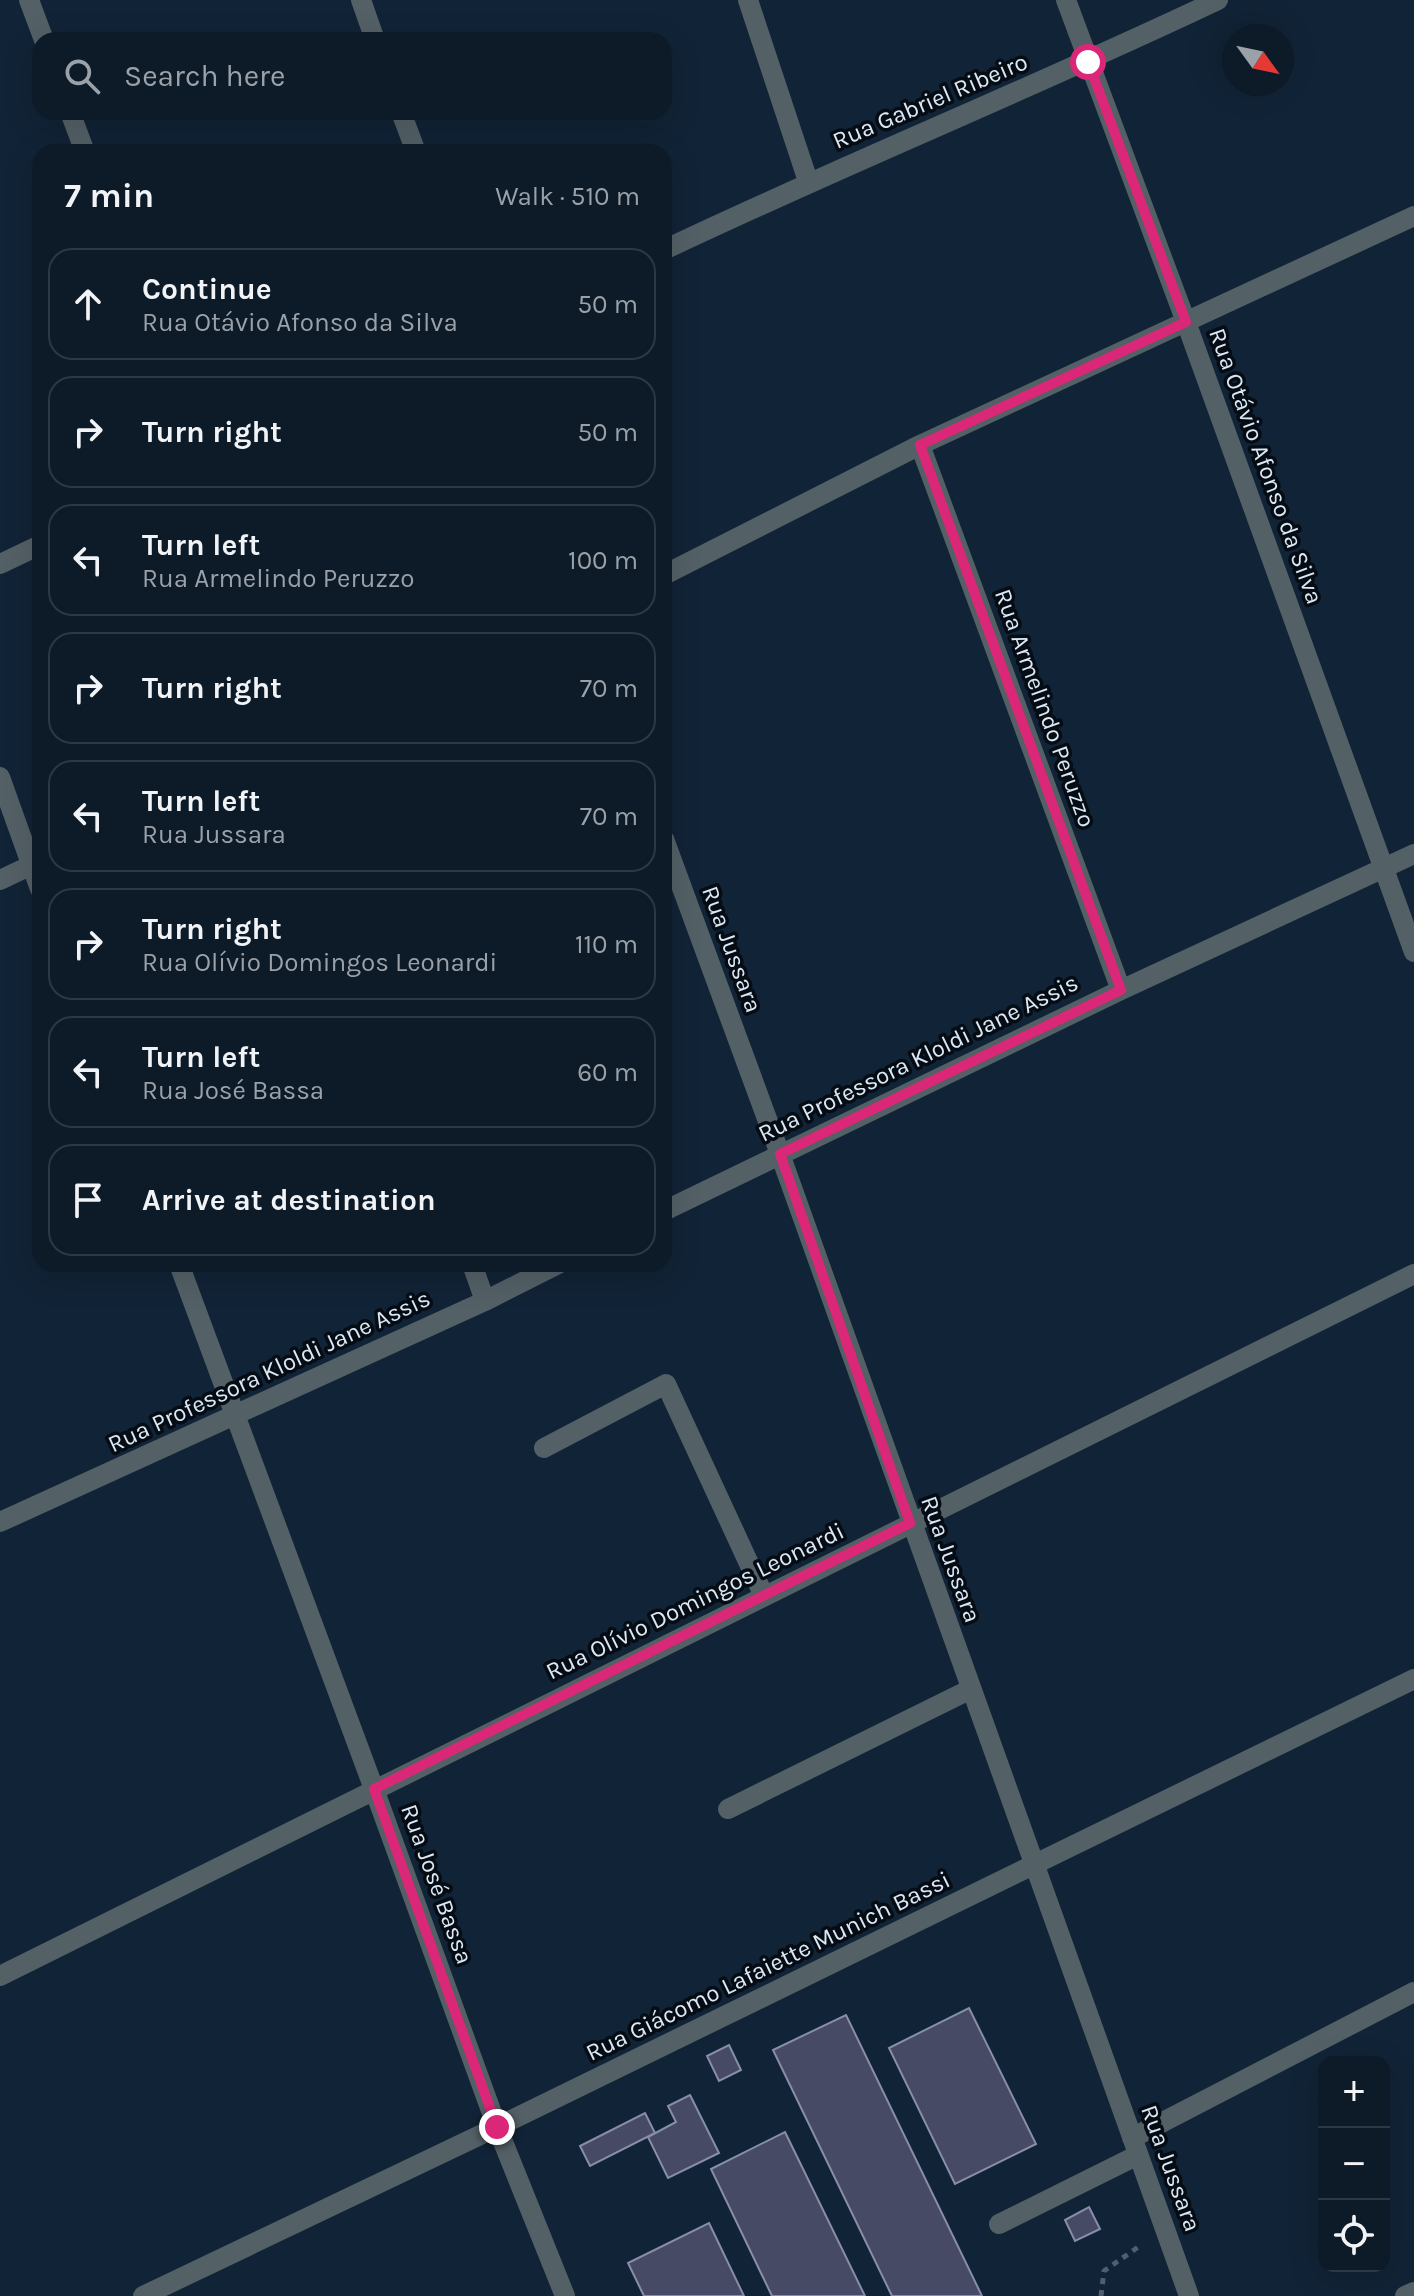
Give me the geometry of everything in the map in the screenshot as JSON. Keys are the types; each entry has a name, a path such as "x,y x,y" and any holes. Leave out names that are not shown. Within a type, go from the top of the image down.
{"street":[{"path":"29,0 41,32"},
{"path":"361,0 372,32"},
{"path":"748,0 808,181"},
{"name":"Rua Otávio Afonso da Silva","path":"1066,0 1414,952"},
{"name":"Rua Gabriel Ribeiro","path":"672,246 808,181 1088,62 1218,0"},
{"path":"73,120 82,144"},
{"path":"404,120 413,144"},
{"path":"672,571 920,445 1414,216"},
{"name":"Rua Armelindo Peruzzo","path":"920,445 1121,990"},
{"path":"0,564 32,549"},
{"path":"0,777 32,853"},
{"name":"Rua Professora Kloldi Jane Assis","path":"672,1207 1121,990 1414,854"},
{"name":"Rua Jussara","path":"672,861 1189,2296"},
{"path":"0,880 32,865"},
{"name":"Rua José Bassa","path":"182,1272 497,2127 565,2296"},
{"path":"475,1272 485,1301"},
{"name":"Rua Professora Kloldi Jane Assis","path":"0,1522 542,1272"},
{"name":"Rua Olívio Domingos Leonardi","path":"0,1976 1414,1274"},
{"path":"544,1448 666,1384 764,1596"},
{"name":"Rua Giácomo Lafaiette Munich Bassi","path":"143,2296 497,2127 1414,1679"},
{"path":"728,1809 971,1689"},
{"path":"999,2224 1414,1992"},
{"path":"1405,2296 1414,2292"}],"path":[{"path":"1101,2296 1104,2271 1165,2229"}],"building":[{"path":"969,2008 1036,2144 955,2184 889,2048"},
{"path":"846,2015 982,2296 892,2296 773,2050"},
{"path":"729,2045 741,2070 719,2081 707,2056"},
{"path":"690,2095 719,2153 668,2178 648,2137 676,2122 668,2106"},
{"path":"645,2113 655,2133 590,2166 580,2146"},
{"path":"785,2132 865,2296 772,2296 711,2169"},
{"path":"1089,2207 1100,2229 1075,2241 1065,2220"},
{"path":"709,2223 744,2296 644,2296 628,2263"}],"route":[{"path":"497,2127 374,1789 910,1523 780,1154 1121,990 920,445 1186,322 1088,62"}]}
